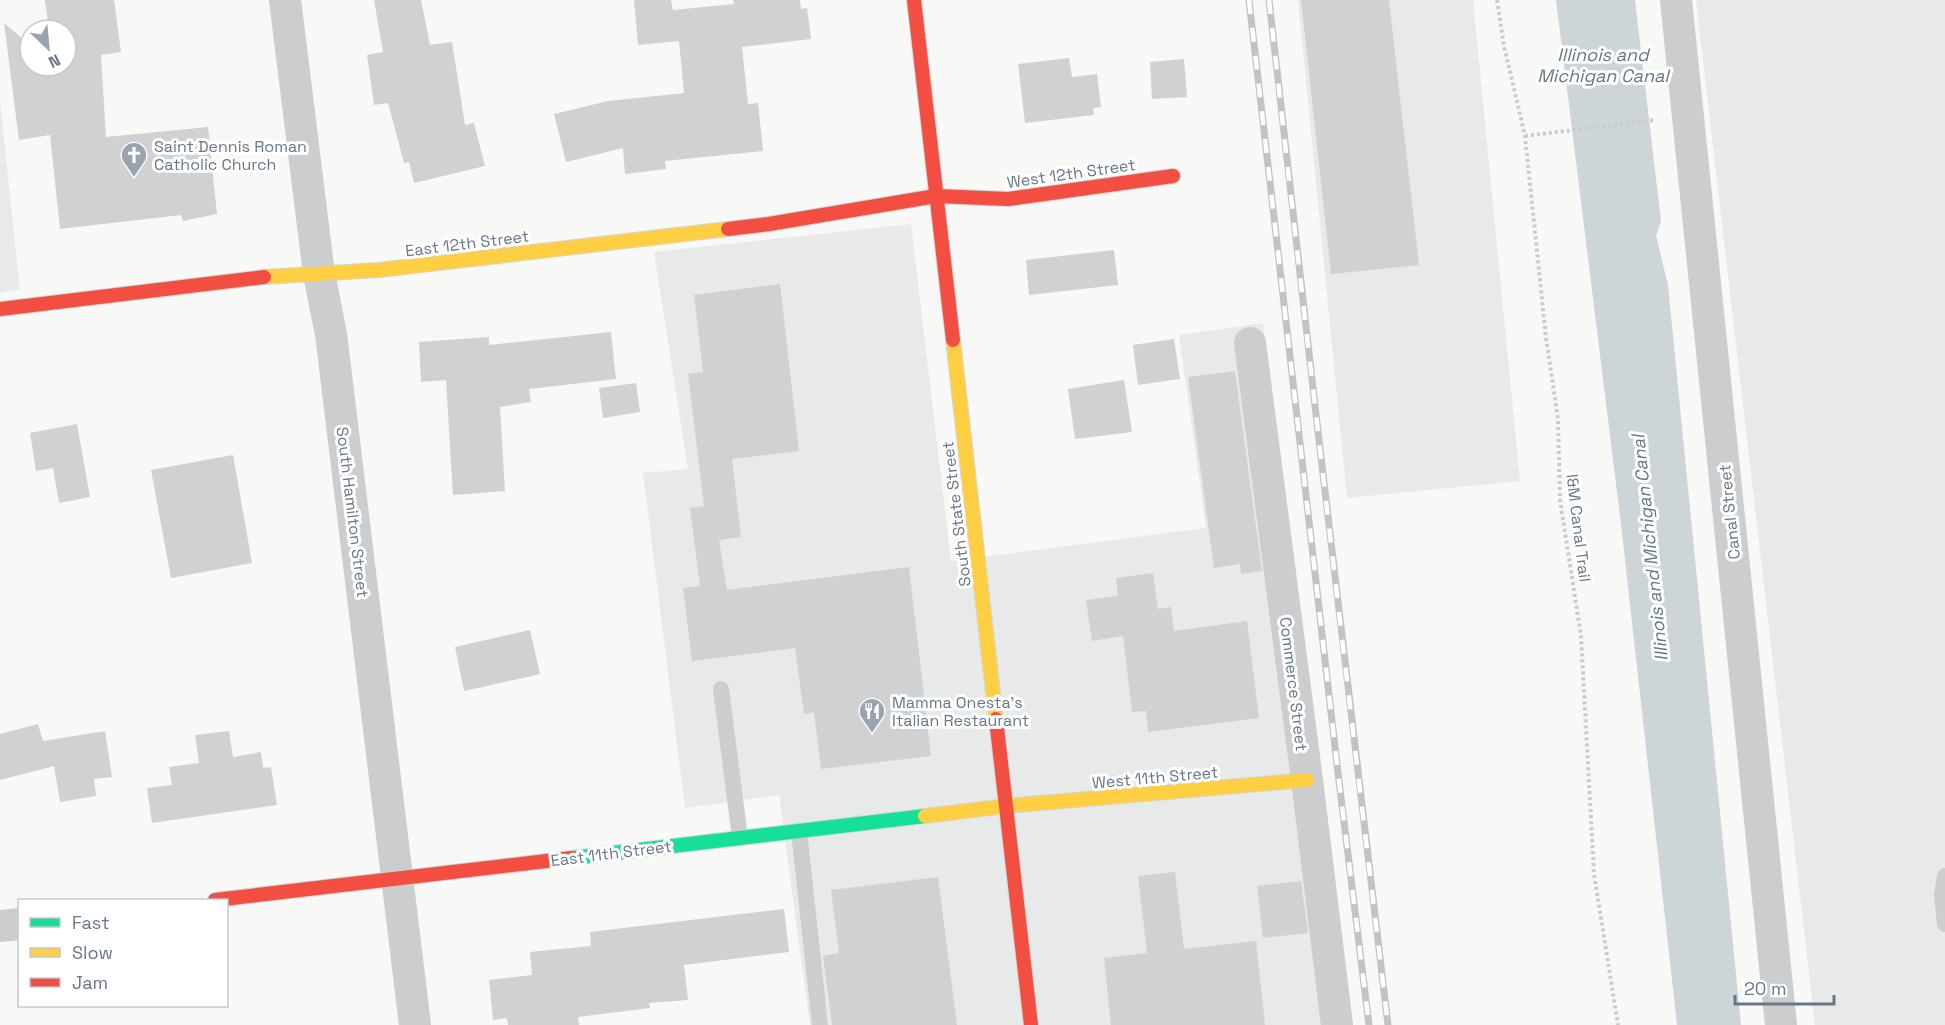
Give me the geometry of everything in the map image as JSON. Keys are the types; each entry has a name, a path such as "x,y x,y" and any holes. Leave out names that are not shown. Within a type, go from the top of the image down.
{"street":[{"name":"South Hamilton Street","path":"285,0 319,274 331,333 415,1025"},
{"name":"South State Street","path":"914,0 1032,1025"},
{"name":"Canal Street","path":"1676,0 1781,1025"},
{"name":"West 12th Street","path":"936,196 1008,199 1173,176"},
{"name":"East 12th Street","path":"0,309 266,277 378,270 769,224 936,196"},
{"name":"Commerce Street","path":"1250,343 1337,1025"},
{"name":"West 11th Street","path":"1006,806 1307,780"},
{"name":"East 11th Street","path":"224,899 1006,806"},
{"path":"0,926 18,924"}],"lane":[{"path":"721,689 740,838"},
{"path":"799,831 820,1025"},
{"path":"1945,876 1942,896 1945,924"}],"path":[{"name":"I&M Canal Trail","path":"1497,0 1504,46 1525,136 1546,338 1558,419 1560,500 1581,636 1594,874 1617,1025"},
{"path":"1525,136 1689,116"}],"shaded area":[{"path":"1298,0 1473,0 1520,481 1347,498"},
{"path":"1696,0 1945,0 1945,1025 1815,1025"},
{"path":"0,101 20,290 0,292"},
{"path":"911,224 951,561 1206,528 1179,335 1263,323 1283,523 1325,1025 810,1025 779,795 685,808 643,473 688,469 654,252"}],"water":[{"name":"Illinois and Michigan Canal","path":"1556,0 1635,0 1661,221 1656,236 1668,285 1741,1025 1677,1025 1621,524"}],"building":[{"path":"45,0 114,0 121,52 101,55 106,137 208,127 217,214 183,221 181,215 60,229 50,135 19,140 4,23 18,35 18,78 78,78 78,18 47,18"},
{"path":"374,0 421,0 430,45 452,42 465,125 474,123 485,166 414,183 409,162 404,163 388,103 374,105 367,55 383,52"},
{"path":"634,0 671,0 673,10 734,4 733,0 800,0 801,9 807,8 811,39 742,47 748,104 758,103 763,151 665,161 666,169 625,174 623,148 566,162 554,114 608,101 684,93 679,41 638,45"},
{"path":"1301,0 1389,0 1419,265 1331,274"},
{"path":"1069,58 1072,77 1097,74 1101,107 1093,108 1094,115 1025,123 1018,64"},
{"path":"1184,59 1187,97 1152,99 1150,62"},
{"path":"1114,250 1118,285 1029,295 1026,260"},
{"path":"780,284 799,451 732,459 741,537 719,540 727,590 909,567 931,756 821,769 814,712 804,714 795,648 692,661 683,588 700,586 690,508 704,506 688,374 703,372 694,295"},
{"path":"611,332 616,379 529,389 531,402 500,407 505,491 453,495 446,380 421,382 419,342 489,337 489,345"},
{"path":"1174,339 1180,379 1138,385 1133,345"},
{"path":"1235,371 1262,571 1241,574 1240,564 1214,568 1188,377"},
{"path":"1124,380 1132,432 1075,439 1068,389"},
{"path":"636,383 640,412 603,418 599,388"},
{"path":"77,424 90,497 59,503 53,468 36,471 30,433"},
{"path":"233,455 252,563 171,578 151,470"},
{"path":"1153,573 1158,609 1171,607 1174,631 1247,621 1259,718 1148,732 1146,711 1132,712 1123,636 1092,641 1086,600 1118,596 1116,578"},
{"path":"530,630 540,674 464,691 455,647"},
{"path":"38,724 43,741 105,731 112,777 94,779 96,796 60,802 54,766 0,780 0,734"},
{"path":"229,731 233,757 261,752 263,768 271,767 277,805 152,823 147,788 172,785 169,767 199,763 195,735"},
{"path":"1175,872 1184,949 1256,941 1265,1025 1111,1025 1104,958 1147,953 1138,876"},
{"path":"938,877 957,1025 832,1025 823,956 839,953 831,890"},
{"path":"1301,881 1308,933 1263,938 1257,886"},
{"path":"784,909 789,952 684,965 688,1000 649,1003 650,1008 578,1017 579,1025 508,1025 507,1018 493,1020 489,980 532,975 530,952 591,946 590,932"}],"railway":[{"path":"1249,0 1369,1025"},
{"path":"1269,0 1388,1025"}],"traffic: fast":[{"path":"572,858 925,816"}],"traffic: slow":[{"path":"264,277 379,270 728,229"},
{"path":"953,340 996,719"},
{"path":"925,816 1006,806 1307,780"}],"traffic: jam":[{"path":"914,0 953,340"},
{"path":"728,229 936,196 1008,199 1173,176"},
{"path":"0,309 264,277"},
{"path":"996,719 1031,1025"},
{"path":"224,899 572,858"}],"place":[{"name":"Saint Dennis Roman Catholic Church","path":"134,178"},
{"name":"Mamma Onesta's Italian Restaurant","path":"872,734"}]}
